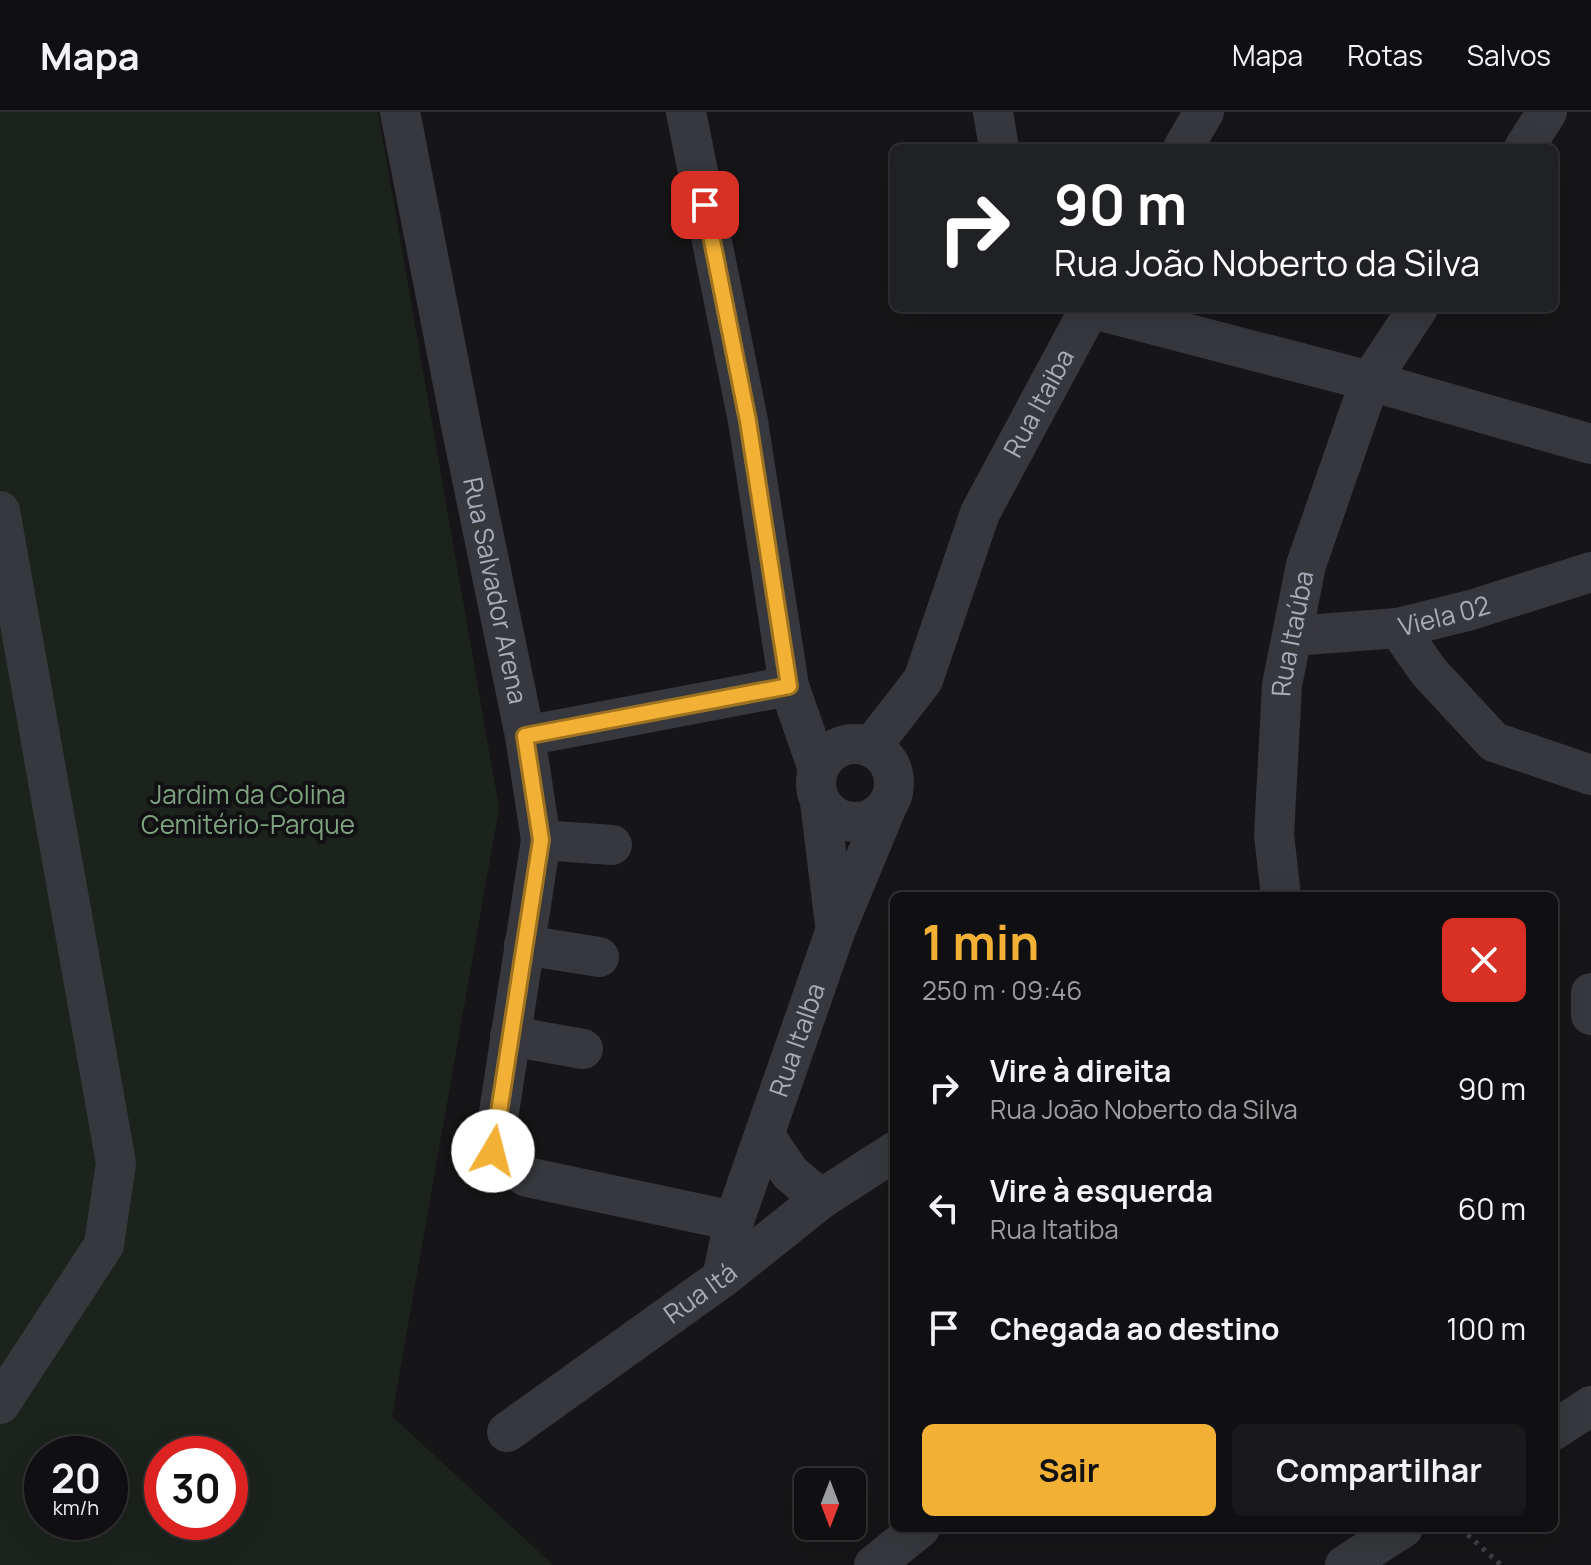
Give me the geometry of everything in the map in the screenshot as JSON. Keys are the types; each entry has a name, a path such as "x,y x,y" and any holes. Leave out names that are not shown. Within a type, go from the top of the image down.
{"street":[{"name":"Rua Salvador Arena","path":"400,112 525,736 541,840 493,1151 527,1177 734,1221"},
{"path":"686,112 748,421 789,686 819,785 828,812 852,823 877,816 891,793 890,766 871,747 851,744 828,754 819,785 836,929"},
{"path":"993,112 998,144"},
{"path":"1185,144 1204,112"},
{"path":"1527,144 1547,112"},
{"name":"Rua Itaiba","path":"871,747 923,680 980,513 1088,312"},
{"name":"Rua Itaiba","path":"1105,312 1370,381 1591,444"},
{"name":"Rua Itaúba","path":"1281,892 1274,835 1282,685 1306,565 1370,381 1415,312"},
{"path":"0,511 116,1163 104,1245 0,1404"},
{"name":"Viela 02","path":"1292,636 1398,628 1471,610 1591,572"},
{"path":"1398,628 1429,672 1494,742 1591,775"},
{"name":"Rua Italba","path":"722,1278 734,1221 836,929 891,793 923,680"},
{"path":"525,736 789,686"},
{"path":"541,840 612,845"},
{"path":"524,945 599,957"},
{"path":"1591,993 1591,1015"},
{"path":"510,1036 583,1049"},
{"path":"765,1136 790,1173 821,1199"},
{"name":"Rua Itá","path":"507,1432 722,1278 821,1199 890,1155"},
{"path":"1558,1427 1591,1406"},
{"path":"874,1565 915,1532"},
{"path":"1345,1565 1397,1532"}],"path":[{"path":"1464,1532 1501,1565"}],"green space":[{"name":"Jardim da Colina Cemitério-Parque","path":"0,112 378,112 499,808 392,1416 553,1565 0,1565"}],"route":[{"path":"493,1151 541,840 525,736 789,686 748,421 705,205"}]}
